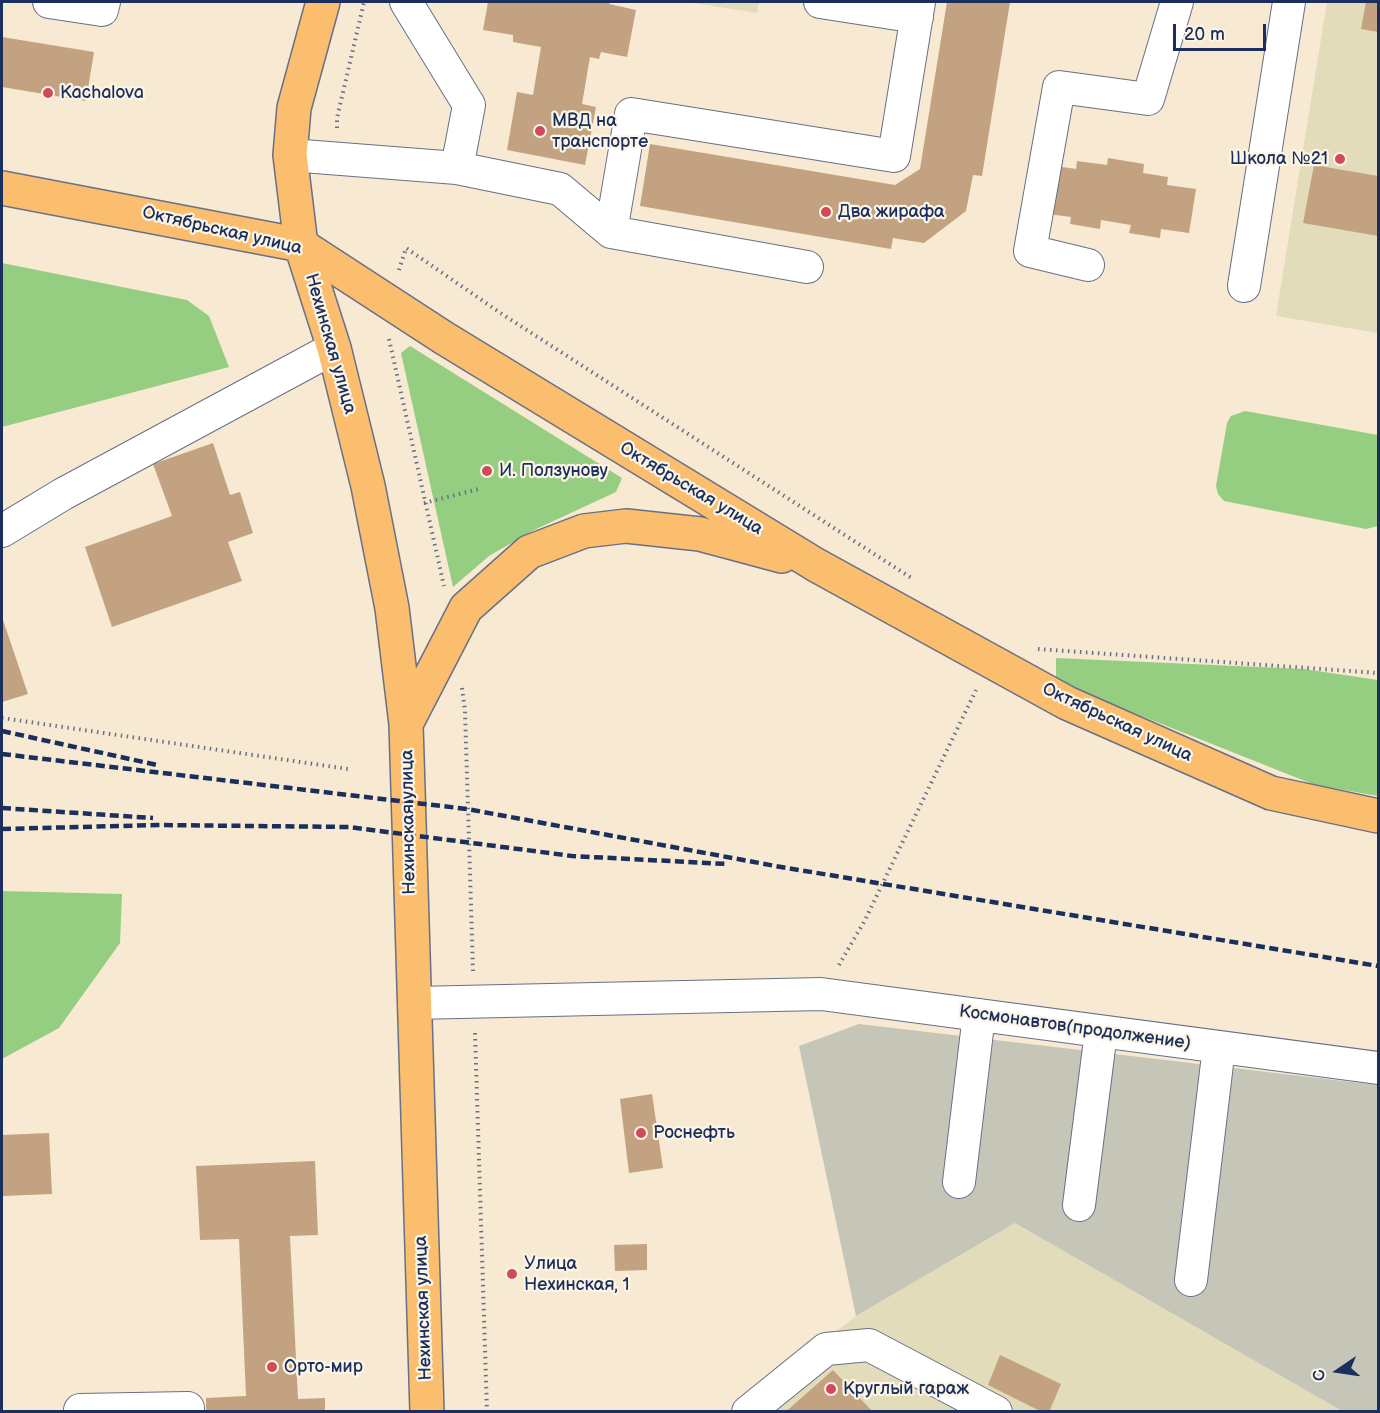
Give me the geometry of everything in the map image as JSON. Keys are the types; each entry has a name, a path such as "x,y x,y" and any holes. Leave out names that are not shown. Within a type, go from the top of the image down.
{"main road":[{"name":"Нехинская улица","path":"323,2 294,108 290,155 302,245 334,348 368,486 392,608 406,724 427,1412"},
{"name":"Октябрьская улица","path":"2,188 302,245 388,302 816,565 1066,703 1271,793 1378,816"},
{"path":"406,724 453,629 466,608 529,552 584,531 626,526 700,534 816,565"}],"lane":[{"path":"49,2 102,10 104,2"},
{"path":"406,2 469,105 457,168"},
{"path":"610,232 631,114 894,156 918,9 820,2"},
{"path":"1088,265 1030,250 1059,87 1148,99 1177,2"},
{"path":"1244,286 1289,2"},
{"path":"290,155 457,168 560,189 610,232 807,267"},
{"path":"2,531 63,494 334,348"},
{"name":"Космонавтов(продолжение)","path":"414,1003 821,994 1378,1068"},
{"path":"959,1182 979,1015"},
{"path":"1078,1206 1101,1032"},
{"path":"1191,1280 1219,1047"},
{"path":"748,1412 826,1349 869,1345 996,1412"},
{"path":"80,1410 188,1408 188,1412"}],"path":[{"path":"337,138 337,118 363,2"},
{"path":"473,977 465,711 453,629 389,345 388,302 406,248 502,314 915,580"},
{"path":"424,503 479,489"},
{"path":"1033,649 1378,673"},
{"path":"821,994 866,920 990,661"},
{"path":"2,718 348,769"},
{"path":"475,1024 487,1412"}],"shaded area":[{"path":"688,2 759,2 757,13"},
{"name":"Школа №21","path":"1327,2 1378,2 1378,333 1276,316"},
{"path":"859,1024 1378,1085 1378,1411 1342,1411 1015,1223 856,1316 799,1046"},
{"path":"1015,1223 1342,1411 732,1412 856,1316"}],"green space":[{"path":"2,263 187,300 209,316 229,367 2,427"},
{"path":"410,346 622,478 616,492 532,531 489,556 453,587 401,353"},
{"path":"1245,411 1378,435 1378,526 1366,529 1224,501 1218,494 1216,486 1227,423 1231,416"},
{"path":"1056,658 1304,669 1378,680 1378,796 1315,785 1056,682"},
{"path":"2,891 122,894 120,943 59,1028 2,1059"}],"building":[{"path":"488,2 610,2 609,4 636,10 627,57 601,52 599,59 590,57 582,104 596,107 585,165 507,150 517,92 533,95 541,47 513,42 513,35 483,30"},
{"path":"947,2 1010,2 982,176 973,175 966,211 924,243 893,238 891,249 640,206 650,144 895,185 920,169"},
{"path":"1366,2 1378,2 1378,32 1361,29"},
{"path":"2,37 94,52 86,101 2,87"},
{"path":"1108,158 1144,164 1143,173 1168,177 1167,185 1196,189 1189,233 1161,229 1160,238 1129,233 1131,225 1101,220 1100,229 1070,224 1071,217 1041,213 1048,165 1076,169 1077,161 1107,165"},
{"path":"1314,165 1378,176 1378,236 1303,223"},
{"path":"213,443 230,495 240,492 253,533 228,542 242,581 112,627 85,547 172,516 153,464"},
{"path":"2,617 28,694 2,702"},
{"path":"652,1094 663,1168 629,1173 620,1099"},
{"path":"49,1133 52,1194 3,1196 2,1135"},
{"path":"315,1161 318,1235 290,1236 298,1399 325,1398 325,1412 206,1412 206,1398 246,1396 239,1239 200,1240 196,1166"},
{"path":"647,1244 647,1270 615,1271 614,1245"},
{"path":"1000,1355 1061,1384 1049,1412 1042,1412 988,1385"},
{"name":"Круглый гараж","path":"833,1370 873,1412 785,1412 790,1408"}],"railway":[{"path":"2,731 157,765"},
{"path":"2,754 467,809 781,867 1378,966"},
{"path":"2,808 153,818"},
{"path":"2,829 158,825 349,827 572,856 727,864"}],"place":[{"name":"Kachalova","path":"48,93"},
{"name":"МВД на транспорте","path":"540,131"},
{"name":"Школа №21","path":"1340,159"},
{"name":"Два жирафа","path":"826,212"},
{"name":"И. Ползунову","path":"487,471"},
{"name":"Роснефть","path":"641,1133"},
{"name":"Улица Нехинская, 1","path":"512,1274"},
{"name":"Орто-мир","path":"272,1367"},
{"name":"Круглый гараж","path":"831,1389"}]}
